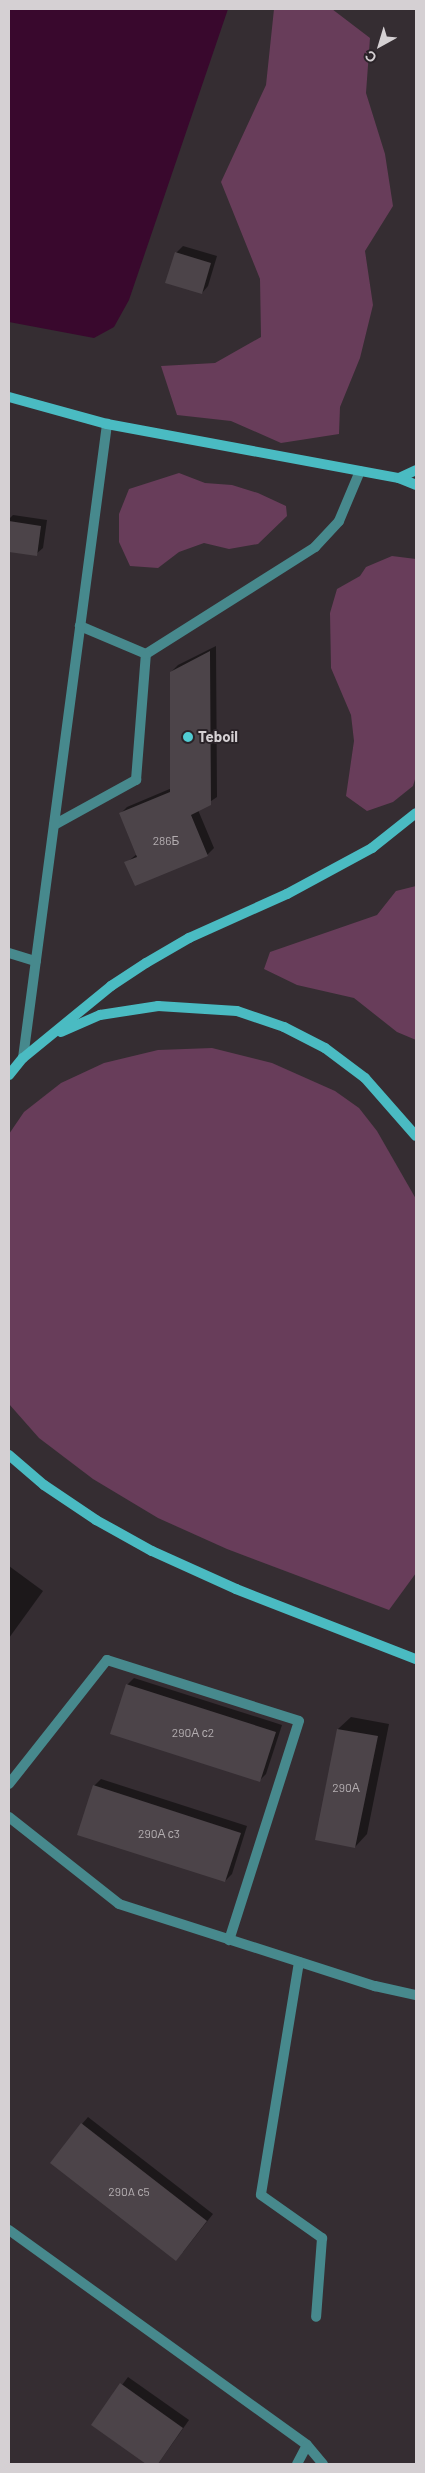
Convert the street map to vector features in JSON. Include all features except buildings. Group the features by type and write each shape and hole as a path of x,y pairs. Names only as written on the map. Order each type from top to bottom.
{"street":[{"path":"9,397 107,424 399,478 416,485"},
{"path":"24,1058 107,424"},
{"path":"399,478 416,470"},
{"path":"146,654 315,547 339,521 360,471"},
{"path":"80,626 146,654"},
{"path":"54,825 136,780 146,654"},
{"path":"9,1075 24,1058 111,986 146,963 189,938 287,894 364,852 416,813"},
{"path":"9,952 36,961"},
{"path":"51,1036 100,1015 158,1006 237,1011 284,1027 325,1048 365,1078 416,1136"},
{"path":"9,1455 44,1485 96,1520 152,1551 236,1589 416,1658"},
{"path":"9,1784 107,1660 299,1721 229,1940"},
{"path":"9,1817 119,1904 375,1986 416,1995"},
{"path":"299,1962 261,2195 322,2238 316,2317"},
{"path":"9,2230 307,2445 323,2464"},
{"path":"297,2464 307,2445"}],"shaded area":[{"path":"9,9 228,9 129,300 114,327 94,338 9,322"},
{"path":"274,9 332,9 370,38 366,93 385,154 393,206 365,251 373,305 360,358 340,407 339,434 281,443 231,421 177,415 161,366 215,363 261,337 260,279 221,182 266,85"},
{"path":"179,473 205,483 232,485 258,493 286,506 287,516 258,544 229,549 204,543 179,552 158,568 130,566 119,542 119,514 129,489"},
{"path":"392,556 416,559 416,776 413,786 393,802 367,811 346,796 354,741 351,715 331,668 330,613 337,589 360,576 366,567"},
{"path":"416,886 416,1040 397,1032 354,998 297,985 264,969 270,952 377,915 396,891"},
{"path":"212,1048 272,1063 335,1091 359,1108 377,1131 416,1199 416,1573 389,1610 227,1549 158,1518 93,1479 39,1438 9,1404 9,1134 24,1112 61,1083 104,1063 158,1050"}],"place":[{"name":"Teboil","path":"188,737"}]}
